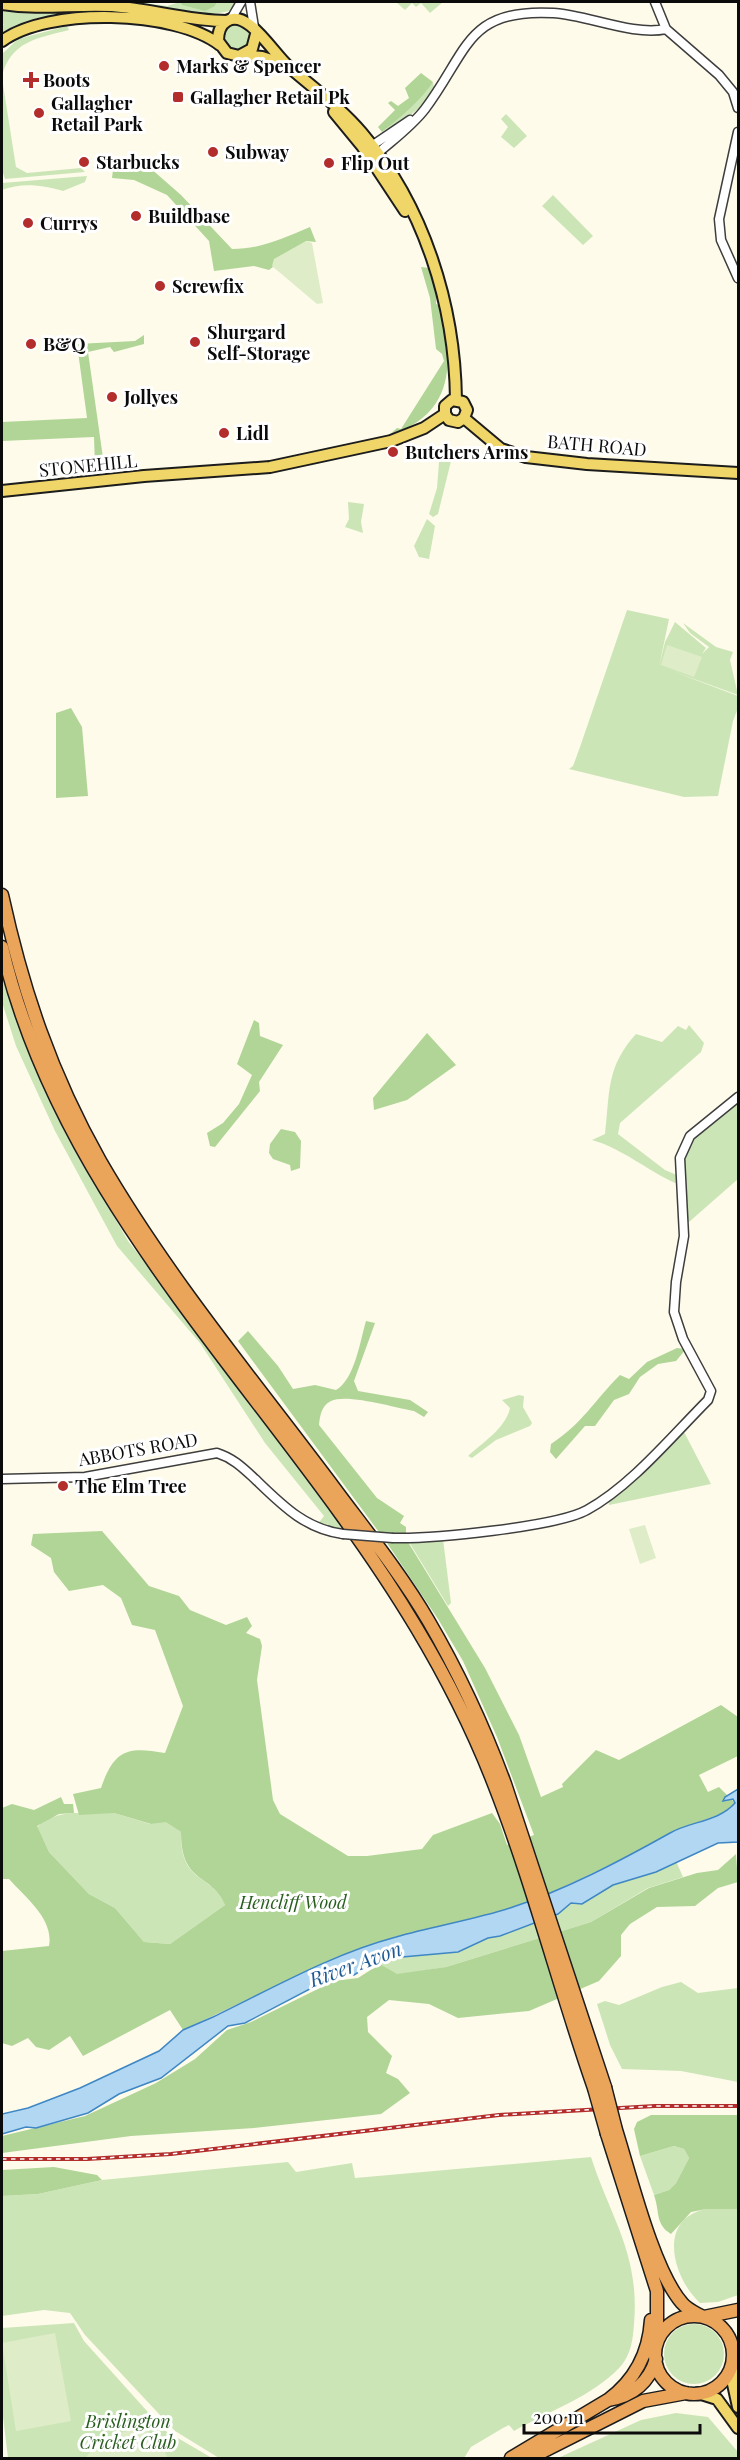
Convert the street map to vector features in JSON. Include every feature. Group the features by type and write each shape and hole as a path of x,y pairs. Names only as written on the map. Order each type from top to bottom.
{"highway":[{"path":"2,895 19,971 33,1014 56,1072 100,1161 184,1287 379,1547 427,1619 475,1709 517,1835 612,2132 650,2283 651,2328 640,2366 628,2383 608,2400 511,2458"},
{"path":"2,947 20,1013 39,1062 74,1138 97,1179 176,1293 363,1544 399,1600 465,1717 517,1835"},
{"path":"530,2458 643,2401 712,2389 723,2381 733,2359 732,2344 723,2328 682,2303 666,2276 612,2132"},
{"path":"608,2400 620,2398 643,2384 656,2359 657,2291 637,2226"},
{"path":"657,2344 672,2324 686,2318 738,2310"},
{"path":"732,2344 738,2331"},
{"path":"656,2359 666,2381 676,2389 694,2393"}],"main road":[{"path":"2,4 56,9 112,6 205,21 244,19 287,65 344,113 372,149 407,203 445,296 456,374 456,400"},
{"path":"2,41 36,24 110,17 195,30 220,45 227,53 262,57 287,65"},
{"path":"220,45 218,34 229,20"},
{"path":"243,56 254,46 255,30"},
{"path":"372,149 399,202 422,237"},
{"path":"456,400 466,406 464,418 454,422 445,414 448,403 456,400"},
{"name":"STONEHILL","path":"2,491 270,466 391,441 424,428 445,414"},
{"name":"BATH ROAD","path":"464,418 501,449 526,457 583,464 738,473"},
{"path":"733,2359 733,2385 738,2407"},
{"path":"694,2393 717,2399 738,2428"}],"street":[{"path":"229,20 241,2"},
{"path":"250,2 255,30"},
{"path":"655,2 666,29 719,75 733,92 738,108"},
{"path":"372,149 424,110 464,46 478,31 500,17 530,12 566,14 647,30 666,29"},
{"path":"738,132 719,219 721,240 738,278"},
{"name":"ABBOTS ROAD","path":"2,1479 85,1477 217,1453 237,1462 296,1516 319,1529 344,1534 393,1538 505,1528 575,1515 614,1491 711,1395 683,1339 674,1312 676,1282 684,1236 680,1158 690,1136 738,1097"}],"green space":[{"path":"79,2 136,2 167,6 180,2 182,5 215,6 217,2 236,2 229,11 205,16"},
{"path":"180,2 217,2 215,6 205,11 182,5"},
{"path":"396,2 443,2 430,13 421,3 416,7 412,3 405,10"},
{"path":"2,11 74,12 74,16 36,18 2,33 4,25 2,24"},
{"path":"237,23 247,27 251,37 247,47 237,51 227,47 223,37 227,27"},
{"path":"67,26 69,30 37,39 19,48 6,64 2,76 2,54 18,39"},
{"path":"421,73 433,82 410,108 382,132 378,127 395,110 388,103 391,101 398,106 409,98 405,88"},
{"path":"2,78 16,167 27,173 81,168 85,172 5,179 2,170"},
{"path":"433,82 434,87 424,104 383,133 422,95"},
{"path":"506,114 527,136 514,148 501,137 508,127 501,119"},
{"path":"133,153 181,195 232,249 263,245 310,227 316,242 306,241 269,270 254,266 214,271 209,241 167,195 134,180 112,178 113,170"},
{"path":"87,176 85,182 63,191 32,185 2,190 2,183"},
{"path":"553,195 593,236 583,245 542,206"},
{"path":"306,241 312,243 323,303 317,304 272,266 274,259"},
{"path":"421,267 429,268 437,289 436,304 441,306 447,347 444,384 438,400 427,414 410,426 388,436 397,428 401,429 444,361 442,354 436,349 430,298"},
{"path":"144,335 144,344 114,352 110,347 88,352 105,472 95,466 94,437 2,441 2,422 87,418 77,344 135,341"},
{"path":"452,457 438,514 433,517 429,514 437,488 439,462"},
{"path":"348,502 364,504 361,522 363,533 345,527 349,519"},
{"path":"427,519 435,526 429,559 419,557 414,546"},
{"path":"627,610 669,619 659,667 665,642 675,622 706,648 702,654 709,647 690,633 683,623 716,647 733,652 730,660 738,695 672,671 738,696 738,708 733,721 718,796 684,797 569,769 573,766 580,747"},
{"path":"667,645 702,657 694,677 661,665"},
{"path":"71,708 82,727 88,796 56,798 56,713"},
{"path":"2,970 30,1055 67,1134 128,1241 211,1346 280,1444 308,1475 348,1529 328,1528 327,1523 326,1527 317,1525 324,1516 265,1443 200,1343 117,1246 55,1131 16,1046 2,1002"},
{"path":"254,1020 259,1023 260,1036 283,1045 259,1082 260,1091 215,1147 210,1146 207,1133 223,1123 239,1104 252,1075 237,1064"},
{"path":"689,1025 704,1043 701,1052 620,1123 618,1134 665,1170 679,1176 685,1143 738,1097 738,1179 689,1222 684,1218 680,1180 675,1183 613,1148 592,1140 605,1134 614,1069 626,1046 636,1034 662,1042 678,1026 686,1030"},
{"path":"427,1033 456,1065 407,1100 374,1110 373,1098"},
{"path":"281,1129 295,1132 301,1141 300,1168 291,1171 290,1165 273,1159 269,1153 270,1144"},
{"name":"Hencliff Wood","path":"366,1321 375,1323 354,1381 358,1391 410,1400 428,1412 424,1417 414,1411 384,1404 338,1399 331,1401 323,1408 319,1425 377,1498 404,1516 400,1523 406,1527 406,1535 392,1536 396,1543 408,1542 485,1668 519,1735 541,1797 563,1787 562,1784 596,1750 619,1760 721,1705 738,1717 738,1756 699,1775 708,1792 719,1787 735,1803 723,1813 671,1832 653,1844 557,1890 511,1908 440,1928 396,1937 367,1947 318,1966 183,2030 170,2010 83,2056 70,2036 49,2050 36,2047 28,2038 12,2046 2,2043 2,1951 49,1946 49,1936 43,1918 37,1909 9,1879 2,1879 2,1808 12,1804 34,1810 61,1797 64,1804 73,1804 74,1813 59,1814 37,1826 49,1852 89,1894 115,1908 144,1942 170,1944 225,1905 212,1887 191,1870 182,1849 181,1832 166,1822 151,1824 114,1813 79,1815 73,1794 101,1788 117,1758 131,1751 165,1753 183,1706 155,1630 132,1625 121,1598 103,1585 69,1591 54,1572 51,1558 31,1545 33,1534 102,1531 149,1586 179,1596 190,1610 226,1625 247,1617 252,1626 246,1633 260,1639 262,1646 257,1680 273,1800 280,1814 348,1856 422,1849 433,1835 492,1813 500,1824 507,1845 534,1835 497,1737 463,1661 438,1619 387,1543 238,1341 248,1331 278,1366 293,1389 315,1385 336,1390 352,1369"},
{"path":"677,1348 686,1349 676,1361 658,1364 640,1377 629,1394 614,1400 595,1426 585,1426 556,1459 550,1452 551,1444 580,1420 620,1375 629,1379 647,1362"},
{"path":"519,1395 524,1396 523,1407 532,1423 530,1426 496,1440 472,1458 468,1456 493,1435 504,1422 510,1408 502,1400"},
{"path":"683,1430 711,1484 609,1505 608,1500"},
{"path":"645,1525 656,1558 640,1564 629,1529"},
{"path":"443,1539 451,1603 448,1606 409,1542"},
{"path":"74,1813 114,1813 150,1824 166,1821 181,1832 185,1861 191,1870 212,1887 225,1905 170,1944 144,1942 115,1908 89,1894 49,1852 37,1827 54,1817"},
{"path":"736,1854 738,1882 718,1888 695,1906 657,1907 630,1924 621,1935 621,1956 599,1981 529,2011 458,2018 429,2004 389,2000 367,2017 368,2032 392,2056 386,2073 398,2079 410,2093 381,2114 254,2128 131,2136 2,2153 2,2136 85,2116 156,2083 195,2059 227,2030 251,2022 334,1981 358,1978 380,1964 397,1974 446,1967 591,1922 649,1888 697,1873 718,1870"},
{"path":"676,1861 683,1877 648,1888 591,1922 446,1967 397,1975 380,1964 379,1959 388,1957 458,1952 488,1938 500,1936 558,1914 571,1903 587,1900 620,1881"},
{"path":"681,1982 698,1993 738,1988 738,2082 681,2071 622,2069 610,2045 597,2004 605,2001 619,2005 662,1987"},
{"path":"651,2115 738,2115 738,2209 706,2209 691,2212 671,2234 662,2226 654,2195 669,2190 676,2183 689,2158 684,2149 674,2146 640,2156 634,2129 637,2122"},
{"path":"674,2146 684,2149 689,2158 676,2183 669,2190 654,2195 640,2156"},
{"path":"591,2157 622,2238 633,2277 634,2324 629,2352 620,2367 597,2387 514,2431 509,2425 503,2428 471,2447 464,2458 219,2458 175,2431 85,2335 70,2313 44,2310 2,2316 2,2196 38,2194 102,2180 288,2162 296,2172 352,2163 355,2178"},
{"path":"54,2167 97,2175 102,2180 38,2194 2,2196 2,2170"},
{"path":"706,2209 738,2209 738,2295 718,2302 700,2303 682,2279 674,2250 675,2236 680,2224 691,2215"},
{"name":"Brislington Cricket Club","path":"74,2323 84,2341 164,2430 212,2458 8,2458 2,2408 2,2328"},
{"path":"688,2324 700,2324 711,2329 719,2337 724,2354 722,2366 711,2379 700,2384 688,2384 677,2379 669,2371 664,2360 664,2348 669,2337 677,2329"},
{"path":"55,2333 71,2421 16,2431 2,2343"},
{"path":"676,2413 708,2417 738,2452 738,2458 558,2458 641,2420"},
{"name":"Brislington Cricket Club","path":"143,2429 156,2436 168,2458 86,2458 91,2451 110,2437 126,2431"}],"water":[{"name":"River Avon","path":"738,1789 738,1842 718,1843 656,1872 613,1885 582,1904 571,1903 558,1914 500,1936 488,1938 458,1952 380,1959 354,1975 342,1975 325,1981 245,2023 228,2026 161,2078 119,2094 88,2113 36,2128 26,2127 2,2134 2,2114 28,2108 80,2088 159,2051 183,2030 349,1953 410,1933 496,1912 572,1884 678,1829 721,1814 735,1803 733,1799 723,1801 725,1797"}],"railway":[{"path":"2,2159 87,2159 171,2154 499,2115 655,2106 738,2106"}],"place":[{"name":"Marks & Spencer","path":"164,66"},
{"name":"Boots","path":"31,80"},
{"name":"Gallagher Retail Pk","path":"178,97"},
{"name":"Gallagher Retail Park","path":"39,113"},
{"name":"Subway","path":"213,152"},
{"name":"Starbucks","path":"84,162"},
{"name":"Flip Out","path":"329,163"},
{"name":"Buildbase","path":"136,216"},
{"name":"Currys","path":"28,223"},
{"name":"Screwfix","path":"160,286"},
{"name":"Shurgard Self-Storage","path":"195,342"},
{"name":"B&Q","path":"31,344"},
{"name":"Jollyes","path":"112,397"},
{"name":"Lidl","path":"224,433"},
{"name":"Butchers Arms","path":"393,452"},
{"name":"The Elm Tree","path":"63,1486"}]}
